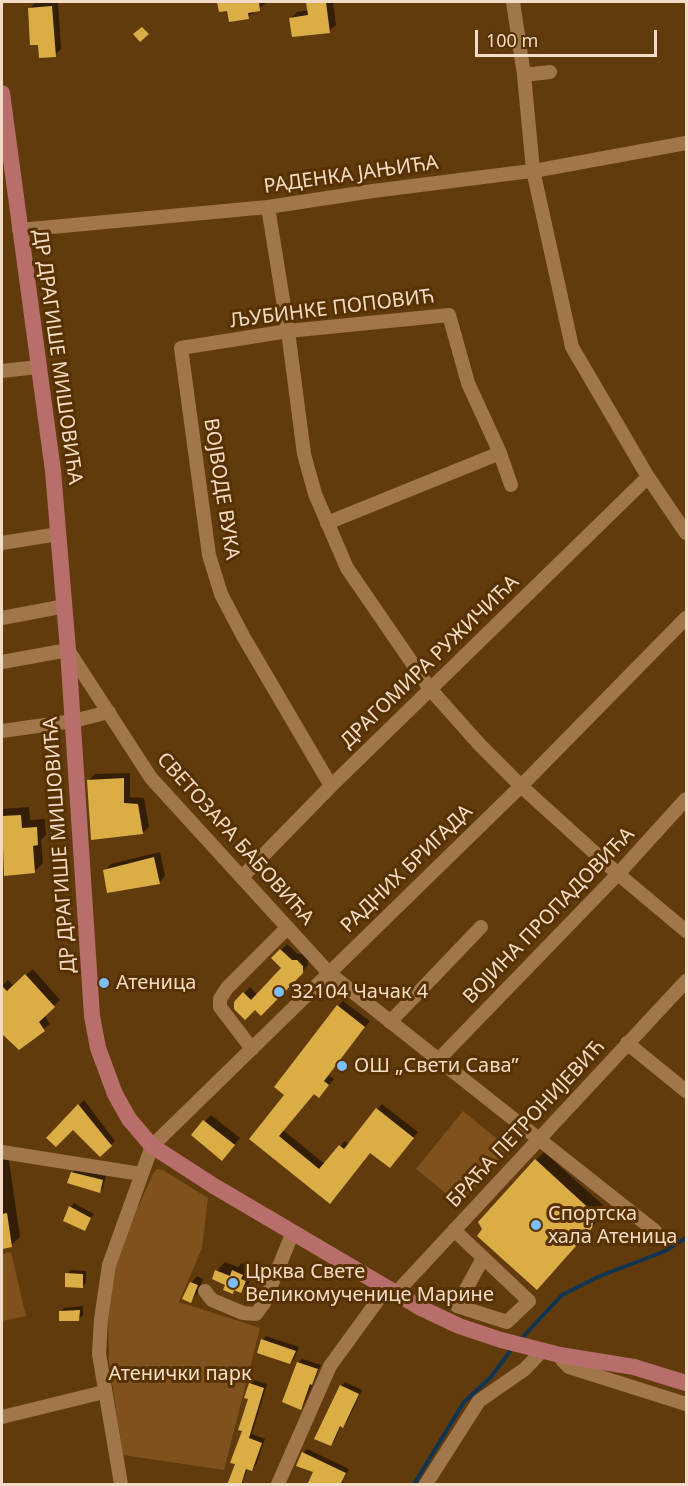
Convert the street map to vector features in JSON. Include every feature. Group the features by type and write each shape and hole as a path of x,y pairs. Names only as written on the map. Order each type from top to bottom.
{"main road":[{"name":"ДР ДРАГИШЕ МИШОВИЋА","path":"2,93 53,471 74,721 95,1035 102,1062 115,1094 129,1119 152,1146 390,1292 459,1326 501,1340 560,1355 634,1367 687,1383"}],"street":[{"path":"513,2 524,75 533,170 572,347 648,477 687,533"},
{"path":"524,75 550,72"},
{"name":"РАДЕНКА ЈАЊИЋА","path":"19,231 268,207 533,170 687,143"},
{"path":"268,207 288,331 304,454 315,494 347,568 430,689 480,745 521,786 618,874 687,932"},
{"name":"ЉУБИНКЕ ПОПОВИЋ","path":"182,348 288,331 449,315 468,383 500,453 511,485"},
{"name":"ВОЈВОДЕ ВУКА","path":"182,348 209,555 221,594 331,786"},
{"path":"2,372 38,367"},
{"path":"327,523 500,453"},
{"name":"ДРАГОМИРА РУЖИЧИЋА","path":"242,877 331,786 648,477"},
{"path":"2,543 58,534"},
{"path":"2,618 64,606"},
{"name":"РАДНИХ БРИГАДА","path":"152,1146 521,786 687,618"},
{"path":"2,662 68,650"},
{"name":"СВЕТОЗАРА БАБОВИЋА","path":"68,650 151,778 329,973 655,1231"},
{"path":"2,731 74,721 109,712"},
{"name":"ВОЈИНА ПРОПАДОВИЋА","path":"439,1059 618,874 687,799"},
{"path":"390,1022 480,927"},
{"path":"252,1049 220,1007 220,999 227,988 287,928"},
{"name":"БРАЋА ПЕТРОНИЈЕВИЋ","path":"278,1485 330,1366 390,1292 454,1230 687,981"},
{"path":"627,1043 687,1091"},
{"path":"121,1485 99,1354 104,1291 112,1255 152,1146"},
{"path":"2,1152 141,1174"},
{"path":"454,1230 529,1301 507,1322 457,1306 483,1258"},
{"path":"205,1291 212,1300 243,1313 256,1314 264,1303 293,1232"},
{"path":"426,1485 479,1401 525,1369 538,1350"},
{"path":"560,1355 569,1367 687,1404"},
{"path":"2,1416 104,1392"}],"green space":[{"path":"463,1111 508,1148 460,1205 416,1169"},
{"name":"Атенички парк","path":"157,1169 163,1170 208,1198 202,1248 179,1302 260,1328 224,1470 123,1455 109,1362 108,1313 117,1253"},
{"path":"11,1252 26,1316 2,1321 2,1254"}],"building":[{"path":"217,2 259,2 260,11 248,13 249,19 229,22 227,11 219,12"},
{"path":"306,2 326,2 330,33 292,37 289,18 308,15"},
{"path":"52,6 56,57 39,58 38,45 30,45 28,8"},
{"path":"142,27 149,34 140,42 133,34"},
{"path":"124,778 124,803 138,804 143,834 91,840 87,780"},
{"path":"21,815 22,828 37,827 38,845 33,846 35,873 4,876 2,816"},
{"path":"154,857 160,884 107,893 103,870"},
{"path":"280,949 303,966 303,973 261,1016 255,1010 245,1020 234,1009 234,1002 243,992 251,1000 281,968 271,958"},
{"path":"25,974 55,1007 39,1022 45,1031 19,1050 2,1034 2,986 7,991"},
{"path":"337,1005 365,1027 324,1081 329,1085 319,1098 314,1094 279,1136 319,1169 339,1145 344,1149 376,1108 414,1138 390,1168 370,1153 330,1204 249,1139 284,1095 274,1087"},
{"path":"78,1104 112,1146 100,1157 73,1130 56,1147 46,1138"},
{"path":"203,1120 235,1145 222,1161 191,1135"},
{"name":"Спортска хала Атеница","path":"535,1159 595,1214 592,1228 537,1290 477,1236 482,1229 478,1222"},
{"path":"71,1172 103,1180 100,1193 67,1183"},
{"path":"69,1206 91,1218 85,1231 63,1221"},
{"path":"7,1213 12,1247 2,1249 2,1214"},
{"name":"Црква Свете Великомученице Марине","path":"215,1270 230,1276 232,1270 243,1275 241,1279 246,1281 241,1293 234,1290 233,1294 223,1290 225,1285 212,1279"},
{"path":"65,1273 83,1274 83,1288 65,1287"},
{"path":"190,1282 198,1285 191,1303 182,1299"},
{"path":"80,1310 79,1321 59,1321 59,1311"},
{"path":"261,1339 296,1351 290,1364 257,1353"},
{"path":"297,1362 318,1369 301,1410 282,1402"},
{"path":"249,1383 264,1388 249,1438 262,1443 252,1471 246,1469 241,1485 227,1485 235,1464 230,1463 242,1431 238,1430 248,1399 244,1398"},
{"path":"340,1385 359,1394 343,1428 340,1426 331,1446 314,1439"},
{"path":"302,1452 346,1473 340,1485 307,1485 313,1472 296,1466"}],"waterway":[{"path":"519,1341 562,1295 600,1276 663,1252 686,1238"},
{"path":"414,1484 464,1402 490,1378 512,1349"}],"place":[{"name":"Атеница","path":"104,983"},
{"name":"32104 Чачак 4","path":"279,992"},
{"name":"ОШ „Свети Сава”","path":"342,1066"},
{"name":"Спортска хала Атеница","path":"536,1225"},
{"name":"Црква Свете Великомученице Марине","path":"233,1283"}]}
